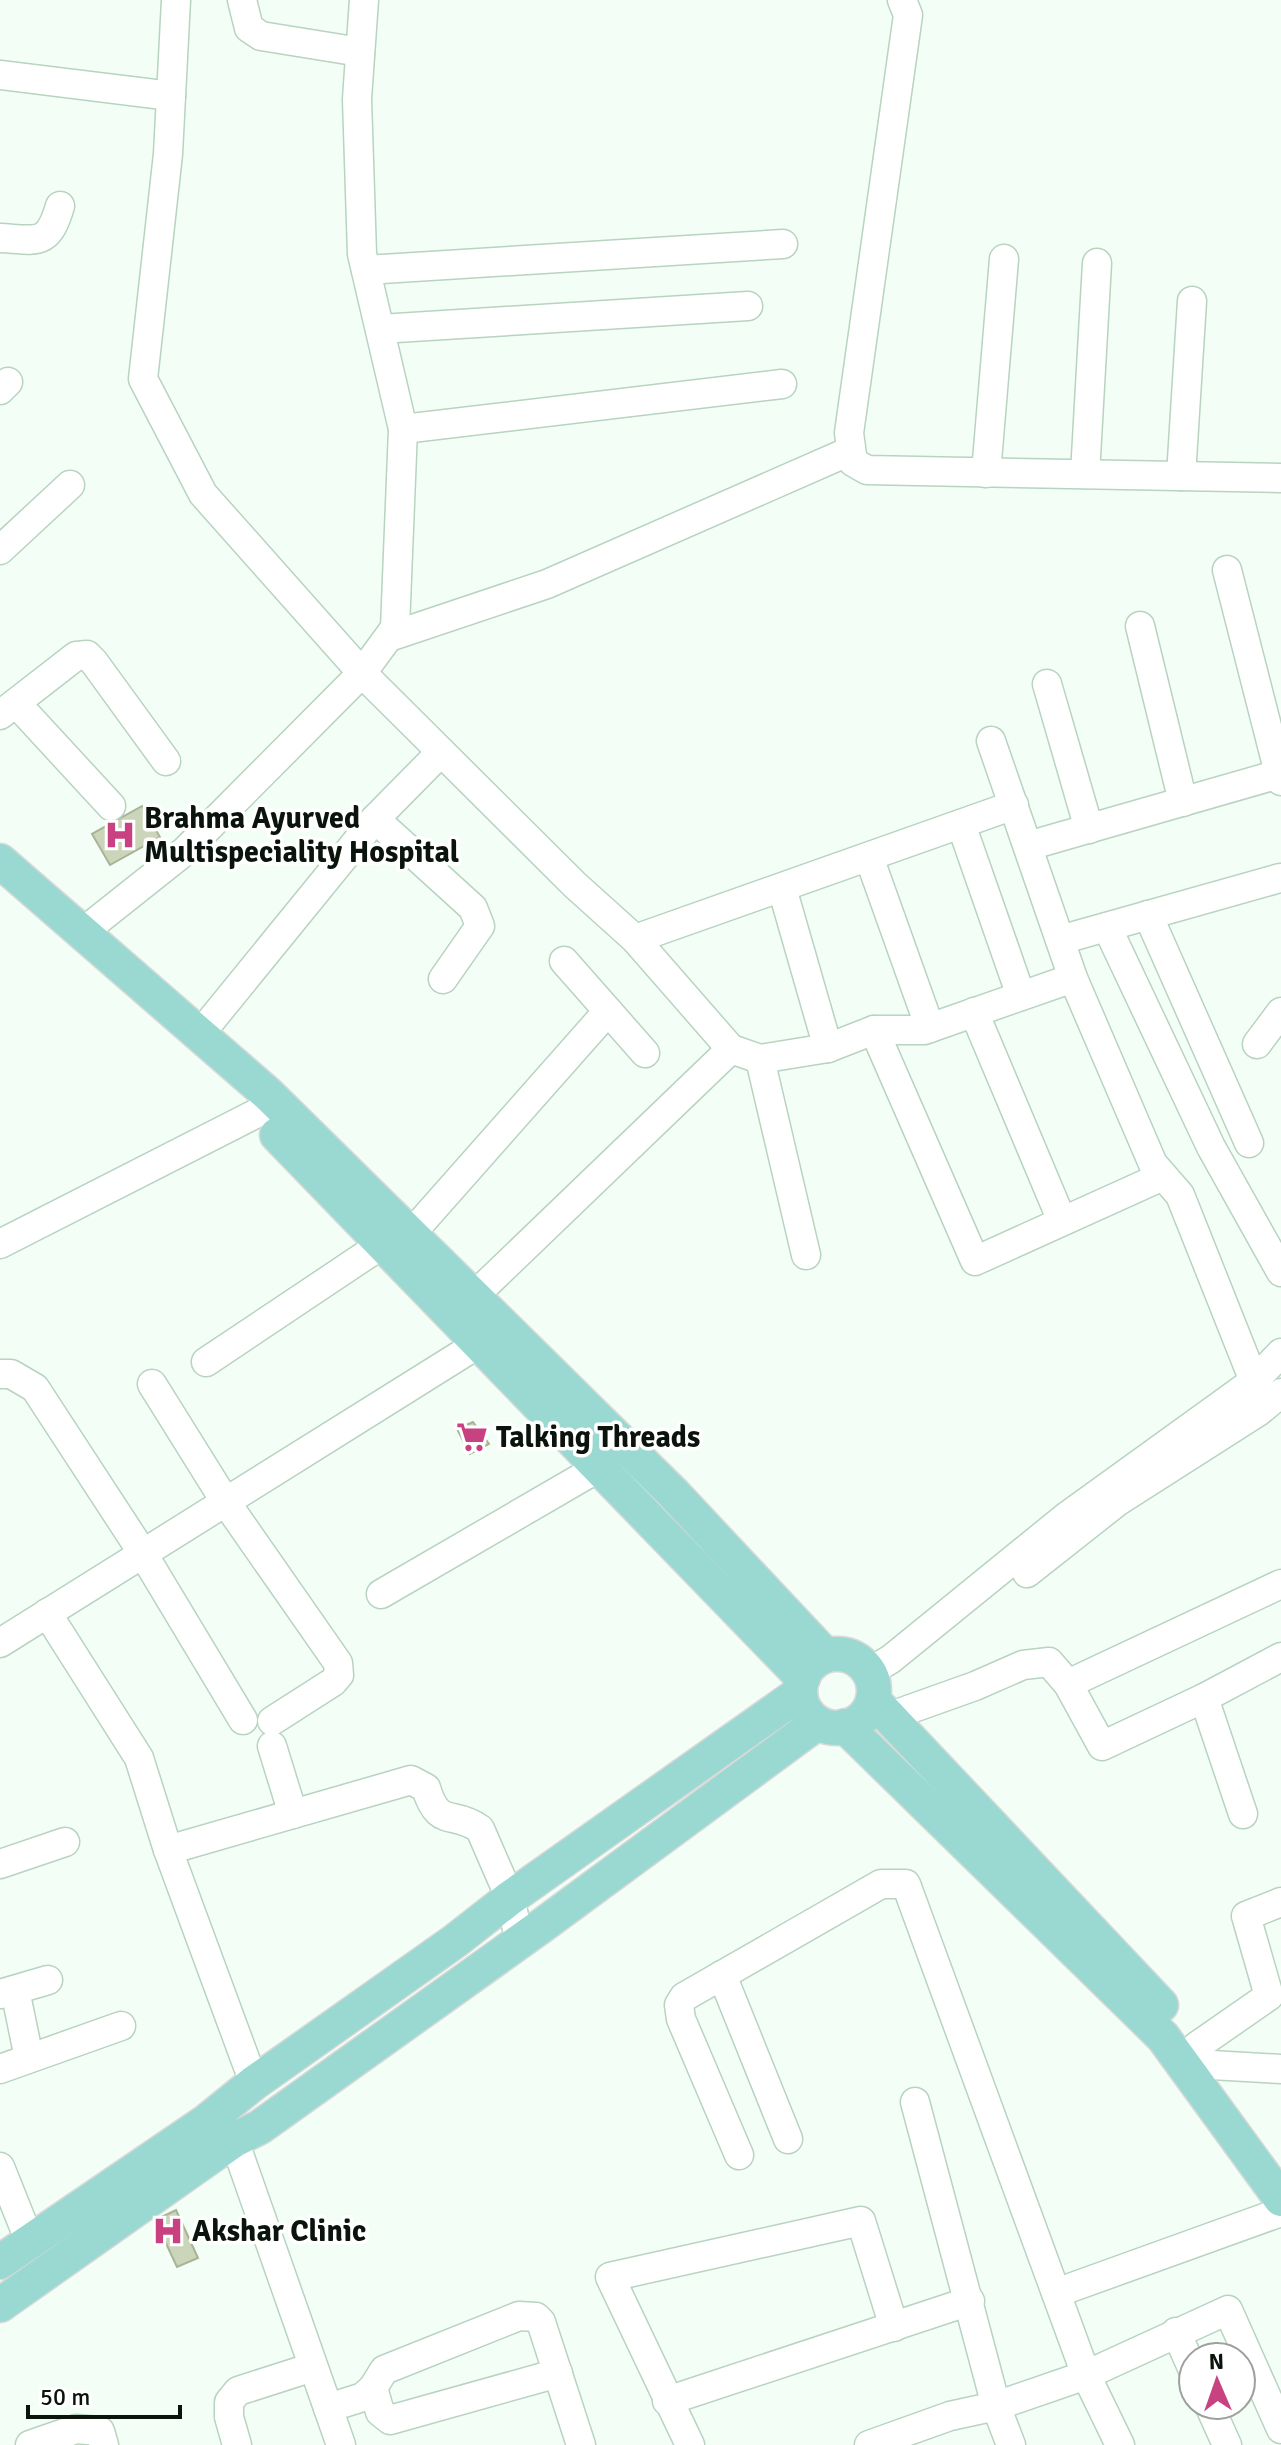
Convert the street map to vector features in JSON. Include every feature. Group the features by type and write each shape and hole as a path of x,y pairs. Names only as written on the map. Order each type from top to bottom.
{"main road":[{"path":"0,861 268,1094 396,1240 478,1344 598,1468 809,1675"},
{"path":"0,890 153,1018 396,1240 473,1297 673,1493 809,1675 802,1708 831,1724 1163,2037 1281,2199"},
{"path":"0,2262 207,2121 254,2083 455,1941 809,1675 846,1655 864,1665 876,1696 1179,2023 1281,2162"},
{"path":"0,2305 234,2140 260,2127 831,1724 858,1722 876,1696"}],"street":[{"path":"176,0 168,154 143,379 203,494 362,673 575,885 635,939 731,1049 760,1059 828,1048 874,1030 930,1028 1073,978"},
{"path":"242,0 249,28 261,36 360,52"},
{"path":"83,932 185,851 362,673 395,628 403,429 362,254 357,115 364,0"},
{"path":"902,0 908,15 849,433 853,462 867,470 1281,478"},
{"path":"0,75 171,96"},
{"path":"0,238 30,240 43,237 53,230 60,206"},
{"path":"366,270 783,244"},
{"path":"986,473 1004,259"},
{"path":"1085,474 1097,263"},
{"path":"1181,476 1192,301"},
{"path":"380,329 748,306"},
{"path":"403,429 782,384"},
{"path":"389,637 547,584 850,451"},
{"path":"0,550 70,485"},
{"path":"1028,846 1280,777 1273,717 1227,570"},
{"path":"1140,626 1183,802"},
{"path":"111,806 8,709 76,656 87,655 166,761"},
{"path":"1047,684 1089,829"},
{"path":"991,741 1073,978 1153,1164 1180,1195 1254,1381"},
{"path":"200,1034 375,819 441,752"},
{"path":"635,939 1014,805"},
{"path":"375,819 478,916 480,926 443,979"},
{"path":"961,824 1021,996"},
{"path":"869,857 930,1028"},
{"path":"1060,940 1281,880"},
{"path":"782,888 828,1048"},
{"path":"1148,915 1249,1143"},
{"path":"1107,927 1211,1147 1281,1272"},
{"path":"564,961 645,1053"},
{"path":"206,1362 396,1240 608,1011"},
{"path":"974,1012 1062,1221"},
{"path":"1257,1044 1281,1012"},
{"path":"874,1030 975,1261 1163,1176"},
{"path":"473,1297 731,1049"},
{"path":"760,1059 806,1255"},
{"path":"0,1244 257,1113"},
{"path":"0,1643 478,1344"},
{"path":"876,1696 891,1659 1067,1516 1254,1381 1281,1353"},
{"path":"0,1374 11,1374 35,1388 142,1552 243,1720"},
{"path":"152,1384 225,1501 338,1663 339,1675 333,1682 272,1733 293,1814"},
{"path":"876,1696 1117,1502 1258,1412 1281,1393"},
{"path":"381,1594 598,1468"},
{"path":"1068,1684 1281,1584"},
{"path":"47,1613 139,1758 168,1850 254,2083"},
{"path":"876,1696 975,1686 1023,1665 1049,1662 1068,1684 1102,1746 1280,1660"},
{"path":"1204,1698 1243,1814"},
{"path":"168,1850 411,1780 426,1788 435,1811 443,1817 470,1822 480,1829 510,1898 520,1942"},
{"path":"0,1864 65,1842"},
{"path":"739,2155 681,2019 679,2005 684,1997 881,1884 906,1884 1086,2375 1120,2445"},
{"path":"1204,2056 1275,1996 1246,1916 1281,1902"},
{"path":"722,1975 788,2139"},
{"path":"29,2058 7,1992 48,1980"},
{"path":"0,2069 121,2026"},
{"path":"1204,2056 1281,2069"},
{"path":"915,2102 996,2406 1011,2445"},
{"path":"234,2140 341,2445"},
{"path":"0,2167 30,2242"},
{"path":"1056,2293 1281,2212"},
{"path":"690,2445 610,2277 861,2221 894,2327"},
{"path":"667,2401 970,2301"},
{"path":"869,2445 950,2416 996,2406 1086,2375 1228,2310 1281,2429"},
{"path":"328,2408 363,2397 384,2370 519,2316 536,2317 541,2322 581,2445"},
{"path":"1176,2332 1180,2341"},
{"path":"237,2445 229,2417 229,2402 238,2391 313,2367"},
{"path":"373,2388 380,2412 390,2420 558,2373"},
{"path":"1216,2421 1227,2445"},
{"path":"30,2445 85,2428 100,2431 104,2445"}],"building":[{"path":"142,806 160,837 110,865 92,834"},
{"name":"Talking Threads","path":"473,1422 489,1444 470,1454 457,1429"},
{"path":"176,2210 198,2258 177,2267 155,2220"}],"place":[{"name":"Brahma Ayurved Multispeciality Hospital","path":"120,835"},
{"name":"Talking Threads","path":"472,1437"},
{"name":"Akshar Clinic","path":"168,2231"}]}
